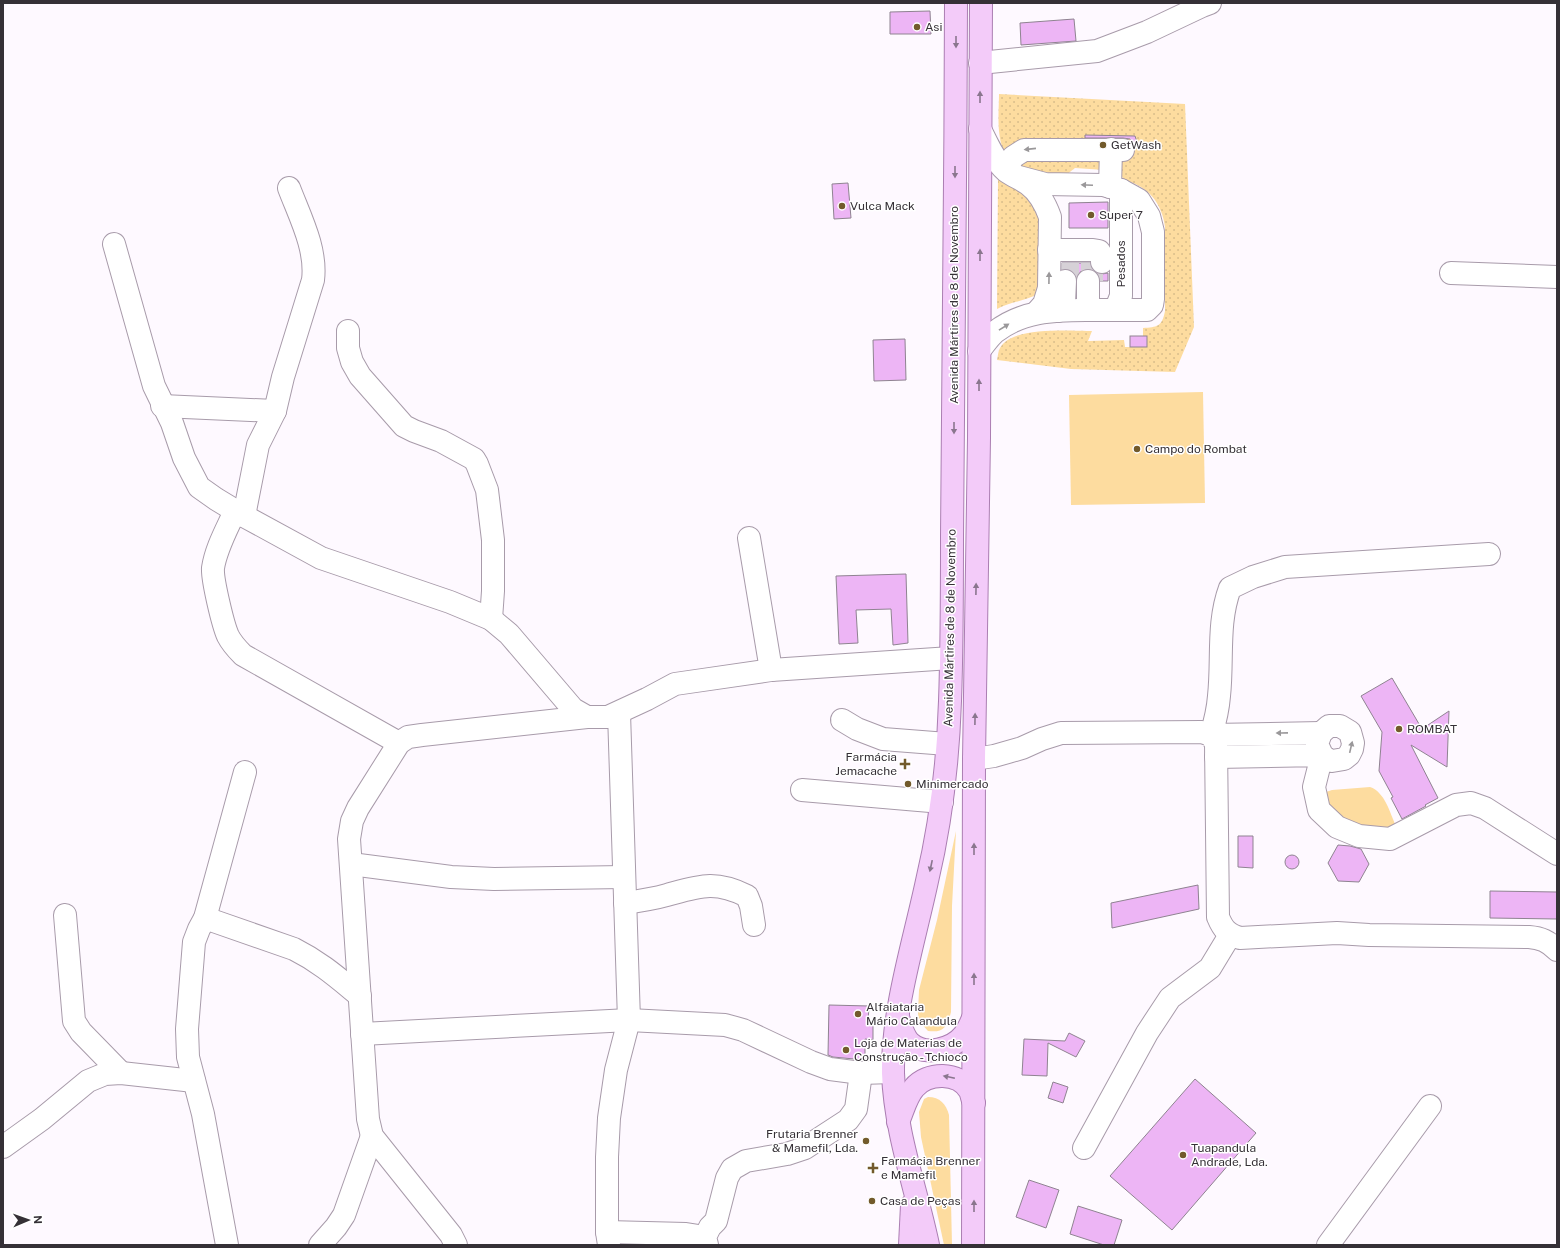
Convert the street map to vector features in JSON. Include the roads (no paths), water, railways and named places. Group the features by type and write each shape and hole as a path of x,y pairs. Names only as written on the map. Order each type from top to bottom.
{"main road":[{"name":"Avenida Mártires de 8 de Novembro","path":"928,1245 912,1186 898,1122 893,1072 902,990 933,856 942,802 950,701 954,452 956,3"},
{"name":"Avenida Mártires de 8 de Novembro","path":"974,1245 974,759 979,351 980,63 982,3"},
{"path":"898,1017 902,1031 910,1043 922,1049 932,1051 945,1048 957,1042 964,1035 974,1018"},
{"path":"898,1122 914,1088 922,1080 932,1077 943,1076 953,1078 961,1082 970,1091 974,1103"},
{"path":"910,1245 912,1186"}],"street":[{"path":"980,63 1097,51 1147,32 1210,3"},
{"path":"979,351 994,333 1022,317 1036,313 1090,310 1098,304 1081,265 1050,217 1039,195 1027,183 1010,173 990,150 980,129"},
{"path":"1010,173 1013,156 1024,150 1062,149 1071,142 1084,140"},
{"name":"Pesados","path":"1062,149 1117,149 1126,194 1143,296 1139,306 1090,310"},
{"path":"1010,173 1045,184 1103,185 1126,194"},
{"path":"289,188 307,233 314,267 313,280 285,370 275,411 258,445 239,514 216,554 213,568 214,581 228,635 234,646 243,655 399,743"},
{"path":"114,244 154,386 162,406 172,423 184,458 199,487 239,514 321,558 450,602 491,619 509,634 573,709 587,717"},
{"path":"1081,265 1064,303 1090,310"},
{"path":"1036,313 1044,304 1049,288 1081,265"},
{"path":"1451,273 1557,277"},
{"path":"348,331 348,348 352,362 360,376 404,426 441,440 474,459 477,464 487,490 493,540 493,591 491,619"},
{"path":"162,406 275,411"},
{"path":"749,538 771,670"},
{"path":"1489,554 1285,567 1253,577 1230,588 1225,602 1221,637 1220,694 1217,714 1211,735 1216,744 1218,917 1222,926 1230,935 1240,938 1337,932 1369,935 1529,937 1540,938 1551,944 1557,950"},
{"path":"456,1245 451,1235 372,1136 368,1119 349,839 352,821 358,808 399,743 408,737 422,735 587,717 608,717 619,713 675,684 771,670 950,658"},
{"path":"619,713 628,1020 616,1070 609,1118 608,1239 686,1234 706,1241 710,1227 716,1221 727,1178 732,1169 746,1161 787,1154 805,1148 848,1120 856,1109 860,1073"},
{"path":"842,720 857,729 883,739 947,744"},
{"path":"1216,757 1322,755 1332,761 1344,759 1349,755 1353,743 1350,732 1340,726 1329,726 1321,733 1317,744 1322,755 1314,787 1319,810 1337,827 1359,836 1390,839 1456,805 1470,803 1485,808 1557,854"},
{"path":"974,759 994,756 1022,748 1042,738 1062,733 1202,732 1211,735 1321,733"},
{"path":"227,1245 203,1114 188,1057 187,1029 194,942 205,918 245,772"},
{"path":"802,790 942,802"},
{"path":"351,864 451,877 624,877"},
{"path":"625,903 701,886 712,886 739,892 747,896 751,906 754,925"},
{"path":"65,915 71,1005 74,1021 81,1032 121,1073"},
{"path":"205,918 300,952 317,961 360,996"},
{"path":"1084,1148 1147,1033 1170,998 1210,968 1230,935"},
{"path":"362,1034 628,1020 725,1025 743,1030 811,1062 830,1069 860,1073 893,1072"},
{"path":"3,1147 42,1119 88,1080 105,1074 121,1073 194,1081"},
{"path":"1328,1245 1430,1106"},
{"path":"320,1245 336,1227 344,1215 350,1193 372,1136"}],"tunnel":[{"path":"1068,263 1068,281"},
{"path":"1092,263 1092,281"}],"place":[{"name":"Asi","path":"917,27"},
{"name":"GetWash","path":"1103,145"},
{"name":"Vulca Mack","path":"842,206"},
{"name":"Super 7","path":"1091,215"},
{"name":"Campo do Rombat","path":"1137,449"},
{"name":"ROMBAT","path":"1399,729"},
{"name":"Farmácia Jemacache","path":"905,764"},
{"name":"Minimercado","path":"908,784"},
{"name":"Alfaiataria Mário Calandula","path":"858,1014"},
{"name":"Loja de Materias de Construção - Tchioco","path":"846,1050"},
{"name":"Frutaria Brenner & Mamefil, Lda.","path":"866,1141"},
{"name":"Tuapandula Andrade, Lda.","path":"1183,1155"},
{"name":"Farmácia Brenner e Mamefil","path":"873,1168"},
{"name":"Casa de Peças","path":"872,1201"}]}
